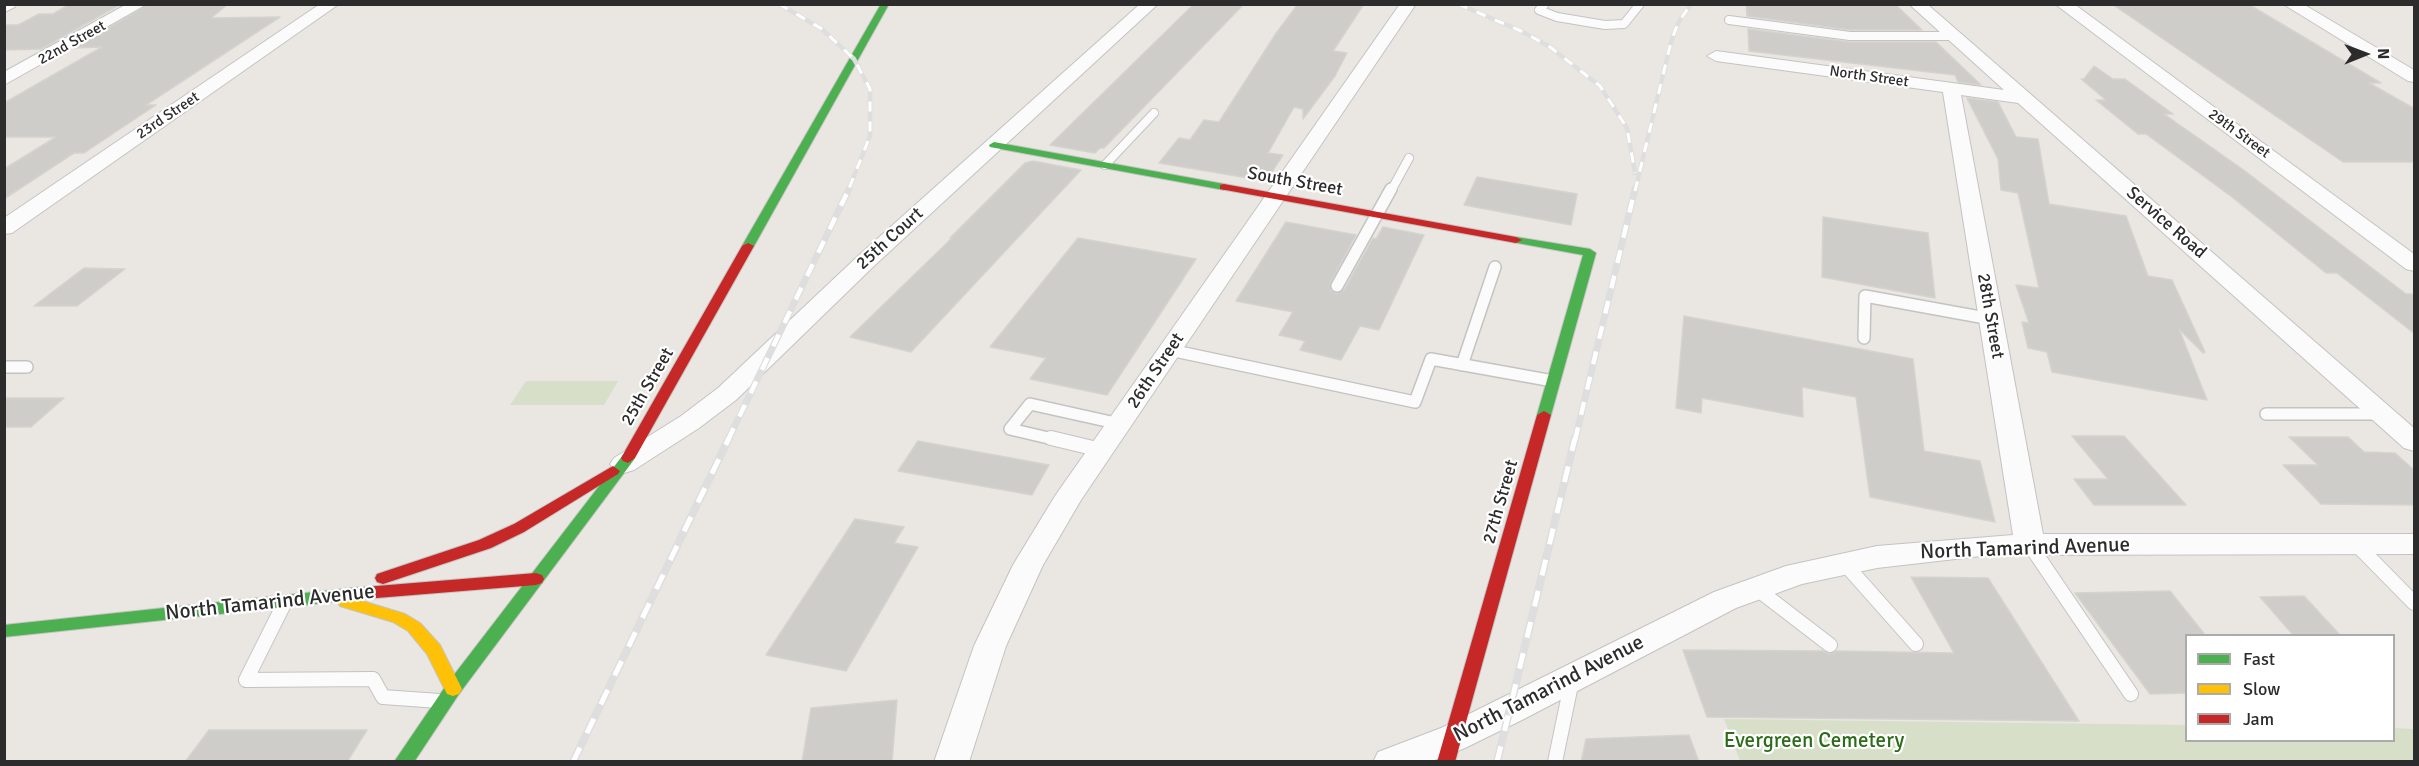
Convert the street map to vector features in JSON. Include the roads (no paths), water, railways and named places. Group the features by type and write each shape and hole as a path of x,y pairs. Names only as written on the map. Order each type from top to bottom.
{"street":[{"name":"22nd Street","path":"4,80 139,4"},
{"name":"23rd Street","path":"4,228 331,4"},
{"name":"25th Street","path":"403,762 449,695 536,579 603,496 624,464 885,4"},
{"name":"25th Court","path":"624,464 690,422 727,394 866,261 1150,4"},
{"name":"26th Street","path":"951,762 990,646 1028,566 1101,450 1408,4"},
{"name":"Service Road","path":"1917,4 2415,442"},
{"name":"29th Street","path":"2063,4 2415,264"},
{"path":"2291,4 2415,77"},
{"name":"North Street","path":"1716,56 2023,98"},
{"name":"28th Street","path":"1951,88 2030,545"},
{"name":"South Street","path":"994,145 1590,253"},
{"name":"27th Street","path":"1449,750 1590,253"},
{"path":"327,596 485,544 519,528 624,464"},
{"name":"North Tamarind Avenue","path":"1390,762 1449,750 1572,678 1725,600 1797,574 1932,549 2030,545 2358,546 2415,544"},
{"name":"North Tamarind Avenue","path":"4,631 327,596 536,579"},
{"path":"327,596 399,618 414,627 434,650 449,695"}],"lane":[{"path":"4,8 12,4"},
{"path":"1545,4 1539,10 1557,16 1605,25 1624,24 1640,4"},
{"path":"1729,20 1850,36 1952,36"},
{"path":"1106,165 1154,113"},
{"path":"1337,286 1409,158"},
{"path":"1462,364 1495,267"},
{"path":"1864,338 1865,296 1991,319"},
{"path":"1170,350 1415,402 1431,359 1554,381"},
{"path":"4,367 27,367"},
{"path":"1101,450 1010,429 1030,404 1120,424"},
{"path":"2266,414 2383,414"},
{"path":"2030,545 2131,694"},
{"path":"2358,546 2415,603"},
{"path":"1845,564 1916,644"},
{"path":"1757,589 1830,645"},
{"path":"285,601 246,680 373,679 383,697 449,695"},
{"path":"1555,762 1572,678"}],"railway":[{"path":"779,4 822,29 854,59 870,89 870,136 848,191"},
{"path":"1458,4 1521,31 1550,47 1600,86 1627,128 1635,173"},
{"path":"1635,191 1671,42 1678,23 1691,4"},
{"path":"728,440 849,189"},
{"path":"1575,440 1635,189"},
{"path":"573,762 729,438"},
{"path":"1497,762 1575,438"}],"park label":[{"name":"Evergreen Cemetery","path":"1814,741"}]}
